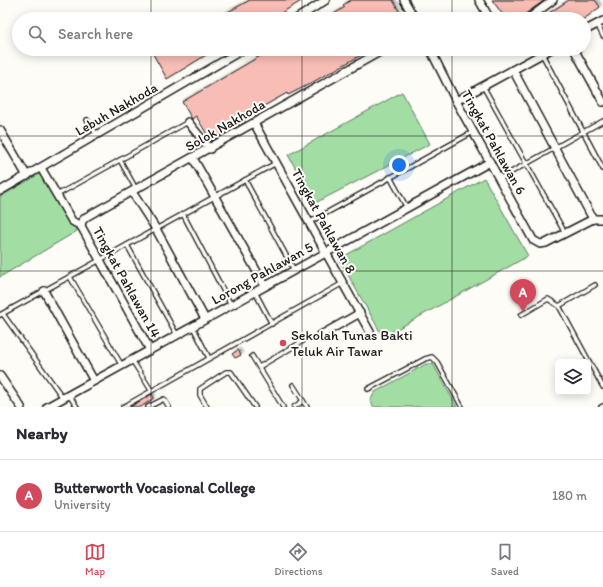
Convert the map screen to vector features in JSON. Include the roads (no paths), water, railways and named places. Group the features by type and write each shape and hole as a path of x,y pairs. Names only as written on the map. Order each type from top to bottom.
{"street":[{"path":"307,12 326,0"},
{"path":"404,0 411,12"},
{"path":"479,0 486,12"},
{"path":"537,12 553,0"},
{"path":"591,28 600,23"},
{"name":"Lebuh Nakhoda","path":"0,191 232,56"},
{"name":"Solok Nakhoda","path":"81,226 82,221 86,217 210,149 373,56"},
{"name":"Tingkat Pahlawan 6","path":"434,56 456,101 533,240 540,244 546,243 566,234"},
{"path":"456,101 538,56"},
{"path":"578,56 603,102"},
{"path":"513,70 593,219"},
{"path":"188,122 210,149"},
{"name":"Tingkat Pahlawan 8","path":"254,123 370,332"},
{"path":"0,130 27,176"},
{"path":"193,158 265,286"},
{"name":"Lorong Pahlawan 5","path":"47,407 490,162"},
{"name":"Tingkat Pahlawan 14","path":"41,168 72,221 81,226 99,261 150,350"},
{"path":"134,191 205,319"},
{"path":"566,234 593,219 603,219"},
{"path":"44,291 94,381"},
{"path":"319,336 360,313"},
{"path":"0,376 21,407"}],"lane":[{"path":"600,23 603,36"},
{"path":"543,56 603,169"},
{"path":"483,86 566,234"},
{"path":"86,120 97,135"},
{"path":"499,178 603,121"},
{"path":"57,195 188,122"},
{"path":"309,222 473,132"},
{"path":"120,160 134,191"},
{"path":"77,407 66,397 1,314 276,163"},
{"path":"390,178 407,208"},
{"path":"245,180 294,270"},
{"path":"183,214 231,305"},
{"path":"127,245 176,335"},
{"path":"70,276 122,366"},
{"path":"123,407 343,283"},
{"path":"560,306 595,285"},
{"path":"255,292 272,324"},
{"path":"521,315 548,300 554,301 560,306 603,386"},
{"path":"193,326 209,358"},
{"path":"259,367 303,341"},
{"path":"252,356 283,407"},
{"path":"368,389 425,359 432,357 437,362 462,407"},
{"path":"132,360 151,390"},
{"path":"207,407 200,395 200,389 226,372 231,372 255,407"},
{"path":"293,386 307,407"},
{"path":"148,407 164,400 169,407"},
{"path":"294,407 303,401"}],"place":[{"name":"Butterworth Vocasional College","path":"523,312"},
{"name":"Sekolah Tunas Bakti Teluk Air Tawar","path":"283,343"}]}
